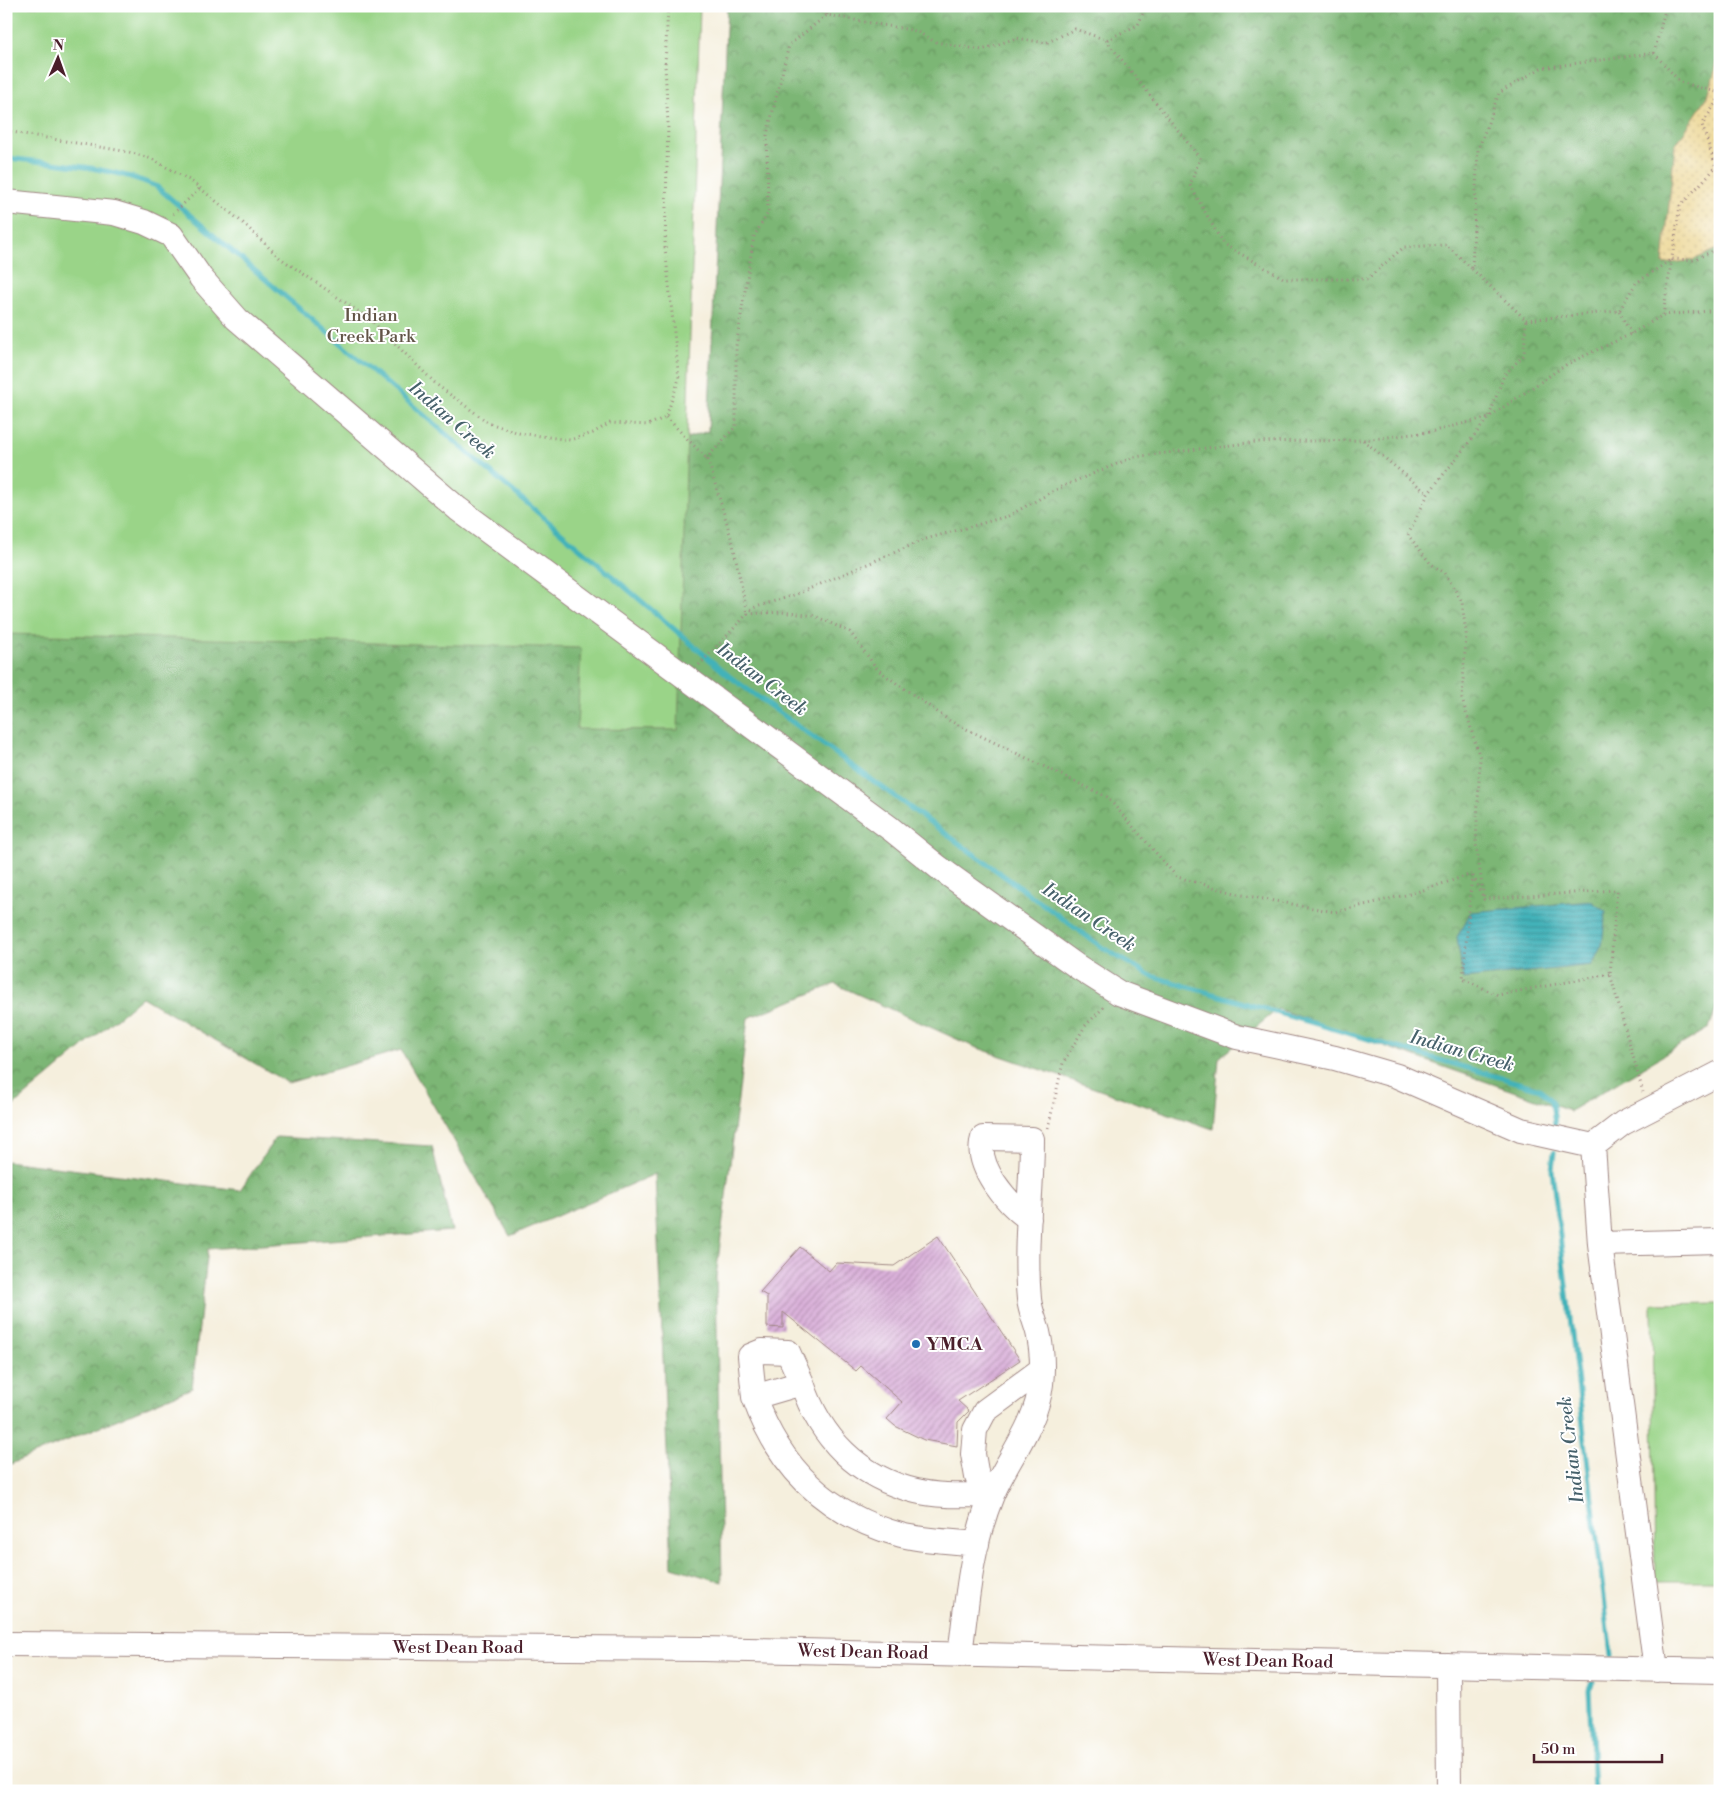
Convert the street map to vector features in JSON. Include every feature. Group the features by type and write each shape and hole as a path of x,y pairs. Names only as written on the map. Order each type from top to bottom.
{"street":[{"path":"6,202 114,213 144,222 172,235 201,278 237,319 458,509 891,829 938,867 1078,967 1119,993 1237,1037 1335,1058 1397,1076 1521,1130 1593,1146"},
{"path":"1593,1146 1622,1122 1720,1073"},
{"path":"960,1655 971,1565 977,1544 992,1495 1022,1442 1035,1412 1041,1385 1042,1369 1038,1332 1029,1300 1028,1219 1032,1139 982,1138 980,1155 984,1165 1014,1208 1028,1219"},
{"path":"1593,1146 1600,1244 1656,1670"},
{"path":"1600,1244 1720,1241"},
{"path":"977,1544 902,1535 853,1516 822,1497 799,1477 779,1451 763,1421 754,1396 750,1356 762,1351 788,1352 802,1383 810,1408 826,1433 843,1453 866,1470 892,1483 916,1491 939,1494 992,1495"},
{"path":"992,1495 977,1477 972,1454 975,1430 986,1411 1042,1369"},
{"path":"754,1396 802,1383"},
{"name":"West Dean Road","path":"6,1644 684,1649 1720,1672"},
{"path":"1448,1666 1448,1791"}],"path":[{"path":"6,131 129,152 152,158 200,188 280,258 371,320 437,385 489,424 519,433 570,440 593,433 610,424 648,424 666,417 679,379 665,246 668,6"},
{"path":"708,460 736,426 736,346 754,236 768,213 767,135 789,44 827,15 828,6"},
{"path":"1106,40 1138,25 1146,6"},
{"path":"1654,53 1666,6"},
{"path":"827,15 916,32 935,42 982,50 1016,38 1046,42 1075,29 1106,40 1200,158 1190,185 1222,244 1285,279 1367,279 1404,248 1447,245 1526,320 1619,311"},
{"path":"1472,269 1478,150 1499,93 1541,68 1654,53"},
{"path":"1654,53 1680,82 1720,95 1702,124 1718,169 1680,206 1664,315"},
{"path":"173,215 200,188"},
{"path":"1619,311 1636,283 1672,259 1693,260 1720,248"},
{"path":"1484,899 1476,844 1480,758 1462,699 1466,634 1462,602 1445,573 1431,564 1408,535 1428,494 1489,417 1567,364 1631,334 1664,315 1720,310"},
{"path":"1619,311 1631,334"},
{"path":"1489,417 1504,375 1524,355 1526,320"},
{"path":"666,417 708,460 733,544 747,614"},
{"path":"706,657 753,608 796,594 926,539 1008,516 1063,486 1134,457 1254,442 1362,440 1430,432 1489,417"},
{"path":"1362,440 1428,494"},
{"path":"747,614 781,612 815,616 850,632 878,670 942,715 1107,796 1177,877 1242,895 1336,912 1414,893 1472,874"},
{"path":"1472,874 1484,899"},
{"path":"1472,874 1463,979 1498,995 1610,974"},
{"path":"1484,899 1617,890 1610,974 1648,1110"},
{"path":"1032,1150 1047,1135 1063,1064 1085,1026 1119,993"}],"green space":[{"name":"Indian Creek Park","path":"6,6 700,6 678,730 577,729 581,648 6,634"},
{"path":"727,6 1720,6 1720,999 1709,1028 1570,1111 1278,1009 1219,1058 1213,1129 972,1046 835,984 748,1018 716,1277 722,1582 672,1567 655,1174 510,1236 401,1050 288,1083 142,997 12,1107 6,1104 6,574 550,484 708,431"},
{"path":"276,1137 432,1146 452,1231 208,1249 192,1388 6,1466 6,1161 240,1190"},
{"path":"1720,1303 1720,1581 1655,1581 1652,1304"}],"sand":[{"path":"1720,53 1720,248 1693,260 1663,264 1675,146 1708,96"}],"water":[{"path":"1591,901 1606,912 1602,945 1592,965 1463,979 1457,937 1471,912"}],"building":[{"name":"YMCA","path":"938,1236 1020,1360 958,1401 969,1411 958,1422 957,1446 924,1440 895,1426 887,1419 902,1402 861,1366 856,1371 783,1312 783,1328 767,1327 767,1296 760,1292 800,1247 829,1271 836,1263 894,1266"}],"waterway":[{"name":"Indian Creek","path":"6,158 101,170 138,179 156,186 729,676 1103,948 1151,976 1540,1089 1552,1101 1555,1124"},
{"name":"Indian Creek","path":"1554,1152 1552,1170 1611,1655"},
{"name":"Indian Creek","path":"1593,1683 1589,1690 1594,1791"}],"place":[{"name":"YMCA","path":"916,1344"}]}
